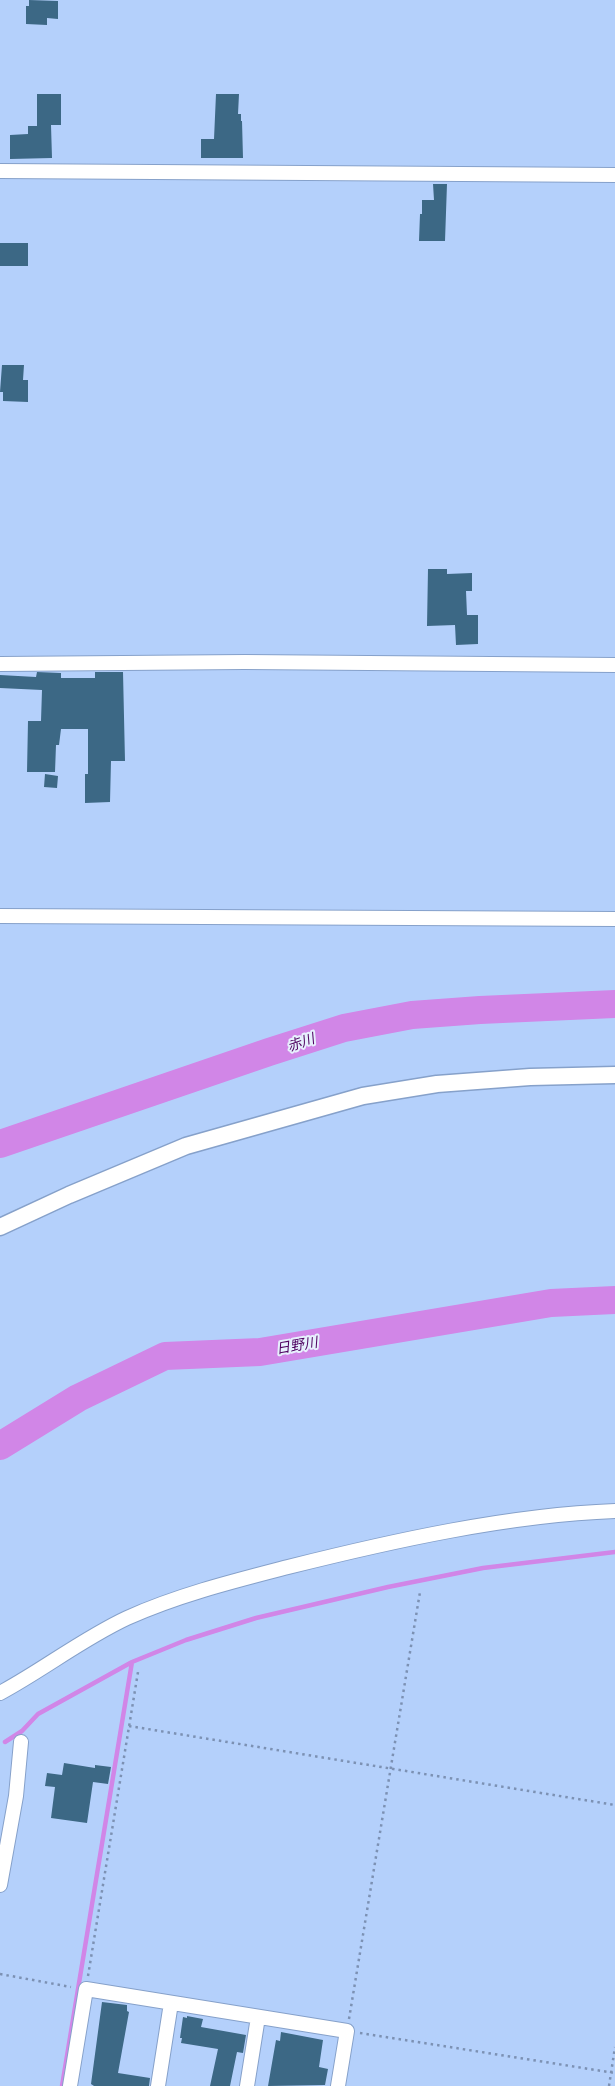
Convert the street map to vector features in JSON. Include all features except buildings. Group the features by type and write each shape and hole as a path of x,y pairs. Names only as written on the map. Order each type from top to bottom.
{"street":[{"path":"0,171 615,175"},
{"path":"0,664 255,662 615,665"},
{"path":"0,916 615,919"},
{"path":"0,1227 69,1195 186,1146 363,1096 437,1084 530,1077 615,1075"},
{"path":"0,1693 86,1639 128,1618 206,1589 337,1555 466,1528 584,1512 615,1511"},
{"path":"0,1885 16,1796 21,1742"},
{"path":"70,2086 80,1988 347,2032 338,2086"},
{"path":"158,2086 171,2003"},
{"path":"247,2086 258,2018"}],"path":[{"path":"420,1592 347,2032 615,2073"},
{"path":"0,1974 80,1988 138,1672"},
{"path":"129,1726 615,1805"},
{"path":"609,2086 615,2047"}],"waterway":[{"name":"赤川","path":"0,1144 344,1028 412,1015 615,1004"},
{"name":"日野川","path":"0,1446 78,1398 165,1356 260,1352 551,1303 615,1300"},
{"path":"5,1742 22,1731 38,1714 132,1662 186,1640 256,1618 388,1587 483,1568 615,1552"},
{"path":"62,2086 132,1662"}]}
